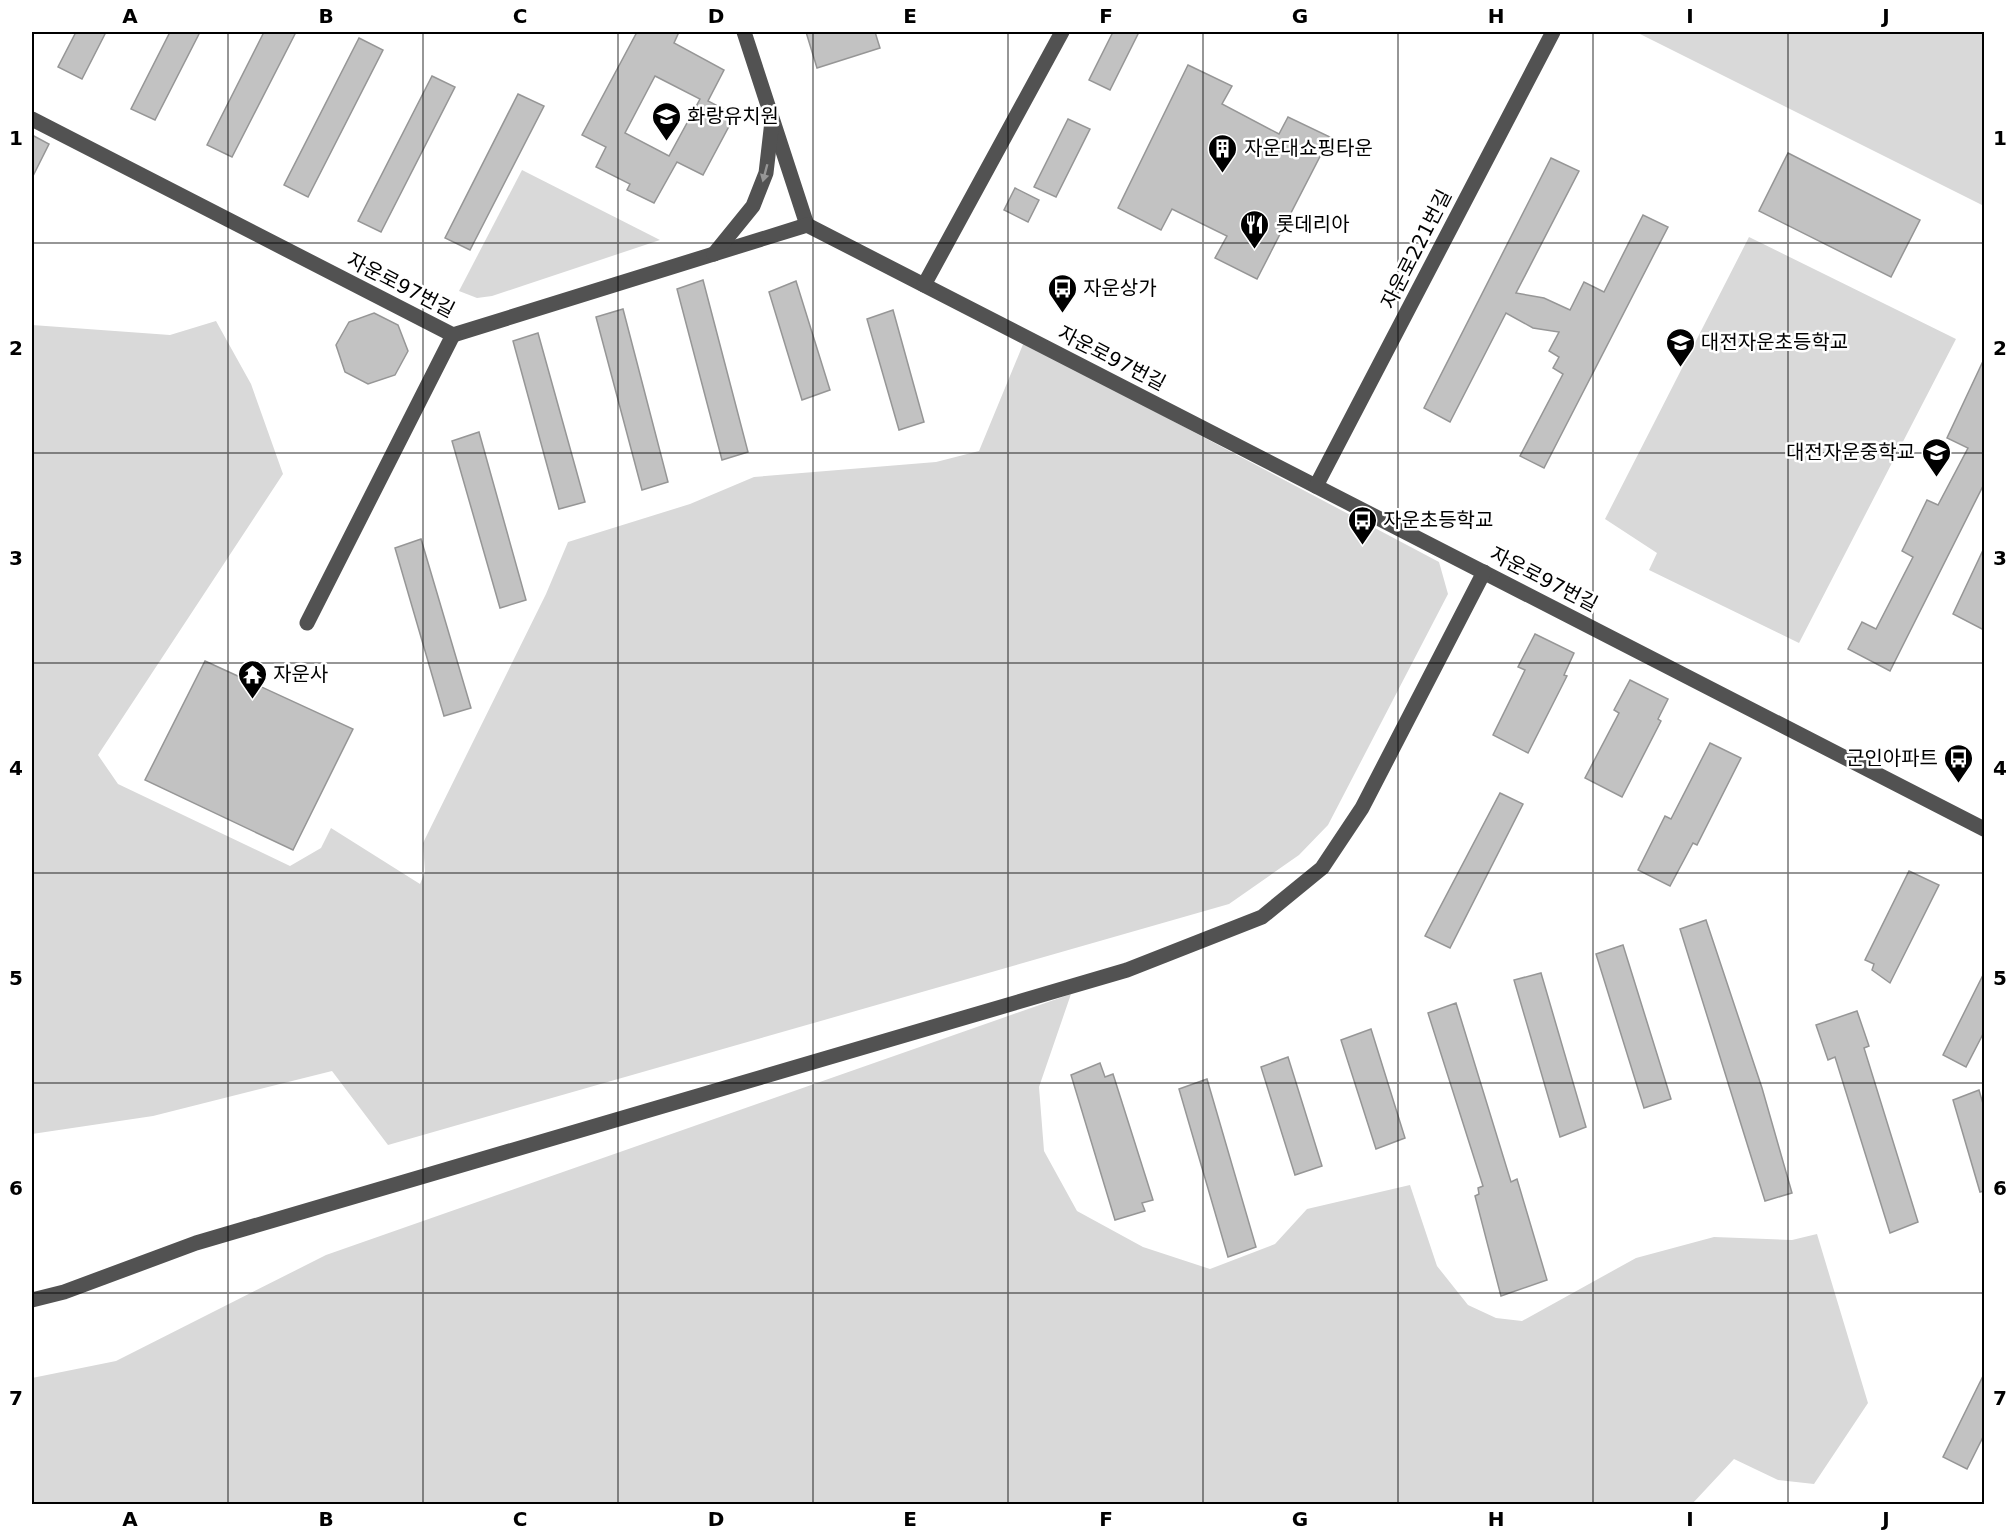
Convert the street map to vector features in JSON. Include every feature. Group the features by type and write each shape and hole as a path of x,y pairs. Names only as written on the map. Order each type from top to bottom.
{"street":[{"path":"744,32 773,115 807,225"},
{"path":"924,285 1062,32"},
{"name":"자운로221번길","path":"1316,486 1553,32"},
{"path":"714,254 753,206 766,173 773,115"},
{"name":"자운로97번길","path":"32,119 453,335 807,225 1984,829"},
{"path":"307,623 453,335"},
{"path":"32,1300 64,1292 196,1243 1128,969 1262,917 1322,868 1362,808 1484,572"}],"shaded area":[{"path":"1636,32 1984,32 1984,206"},
{"path":"522,170 660,240 492,296 477,298 459,291"},
{"path":"1749,237 1956,339 1799,643 1649,570 1657,553 1605,519"},
{"path":"216,321 251,384 283,474 98,755 118,784 290,866 321,848 331,828 420,884 425,872 423,843 546,594 568,542 690,504 754,477 936,462 979,451 1024,342 1439,562 1448,594 1328,825 1299,855 1229,904 388,1145 332,1071 153,1116 32,1134 32,325 170,335"},
{"path":"1071,994 1039,1087 1044,1151 1077,1211 1143,1247 1210,1269 1275,1244 1307,1209 1410,1185 1437,1266 1468,1305 1496,1318 1522,1321 1636,1258 1714,1237 1792,1240 1817,1234 1868,1403 1814,1484 1778,1480 1734,1459 1692,1504 32,1504 32,1378 116,1361 326,1255"}],"building":[{"path":"76,32 106,32 82,79 58,67"},
{"path":"170,32 200,32 155,120 131,109"},
{"path":"264,32 296,32 232,157 207,145"},
{"path":"637,32 679,32 674,43 724,70 708,101 735,115 703,175 677,162 654,203 627,190 630,184 596,167 606,147 582,135","holes":["655,76 700,99 669,156 625,133"]},
{"path":"806,32 875,32 880,48 817,68"},
{"path":"1113,32 1139,32 1110,90 1089,80"},
{"path":"359,38 383,50 308,197 284,185"},
{"name":"자운대쇼핑타운","path":"1188,65 1232,86 1222,104 1279,134 1288,117 1330,137 1257,279 1215,258 1227,236 1172,209 1161,230 1118,208"},
{"path":"432,76 455,87 381,232 358,221"},
{"path":"518,94 544,106 470,250 445,238"},
{"path":"1068,119 1090,129 1056,197 1034,187"},
{"path":"32,135 49,144 32,178"},
{"path":"1788,153 1920,220 1891,277 1759,211"},
{"path":"1551,158 1579,171 1516,293 1544,298 1570,310 1584,282 1604,292 1643,215 1668,227 1544,468 1520,456 1563,374 1553,368 1559,357 1549,351 1559,332 1533,328 1506,313 1450,422 1424,408"},
{"path":"1015,188 1039,200 1028,222 1004,210"},
{"path":"703,280 748,452 722,460 677,289"},
{"path":"796,281 830,390 802,400 769,292"},
{"path":"623,309 668,482 642,490 596,317"},
{"path":"893,310 924,422 899,430 867,319"},
{"path":"374,313 398,325 408,351 395,375 368,384 345,372 336,345 349,322"},
{"path":"538,333 585,502 559,509 513,341"},
{"path":"1984,359 1984,484 1890,671 1848,649 1862,622 1876,629 1913,557 1902,551 1927,500 1938,505 1968,448 1947,438"},
{"path":"479,432 526,600 500,608 452,441"},
{"path":"421,539 471,708 444,716 395,548"},
{"path":"1984,548 1984,630 1953,614"},
{"path":"1535,634 1574,653 1564,675 1567,676 1528,753 1493,735 1525,670 1518,667"},
{"path":"205,661 353,729 293,850 145,780"},
{"path":"1630,680 1668,699 1658,719 1661,721 1622,797 1585,778 1619,713 1614,710"},
{"path":"1710,743 1741,758 1697,845 1693,843 1670,886 1638,870 1665,816 1671,819"},
{"path":"1500,793 1523,804 1450,948 1425,936"},
{"path":"1909,871 1939,885 1890,983 1872,970 1874,964 1865,960"},
{"path":"1706,920 1762,1088 1792,1193 1765,1201 1680,929"},
{"path":"1623,945 1671,1099 1644,1108 1596,954"},
{"path":"1541,973 1586,1127 1560,1137 1514,980"},
{"path":"1984,973 1984,1032 1966,1067 1943,1055"},
{"path":"1456,1003 1511,1182 1517,1179 1547,1280 1501,1296 1475,1196 1479,1194 1478,1188 1483,1186 1428,1013"},
{"path":"1857,1011 1869,1046 1864,1048 1918,1222 1890,1233 1835,1057 1828,1060 1816,1025"},
{"path":"1371,1029 1405,1138 1376,1149 1341,1040"},
{"path":"1288,1057 1322,1166 1295,1175 1261,1067"},
{"path":"1100,1063 1105,1077 1113,1074 1153,1200 1142,1203 1145,1211 1115,1220 1071,1075"},
{"path":"1207,1079 1256,1247 1228,1257 1179,1089"},
{"path":"1979,1090 1984,1107 1984,1191 1980,1192 1953,1100"},
{"path":"1984,1374 1984,1435 1967,1469 1943,1457"}],"place":[{"name":"화랑유치원","path":"666,142"},
{"name":"자운대쇼핑타운","path":"1223,174"},
{"name":"롯데리아","path":"1255,250"},
{"name":"자운상가","path":"1062,314"},
{"name":"대전자운초등학교","path":"1680,368"},
{"name":"대전자운중학교","path":"1936,478"},
{"name":"자운초등학교","path":"1362,546"},
{"name":"자운사","path":"252,700"},
{"name":"군인아파트","path":"1959,784"}]}
